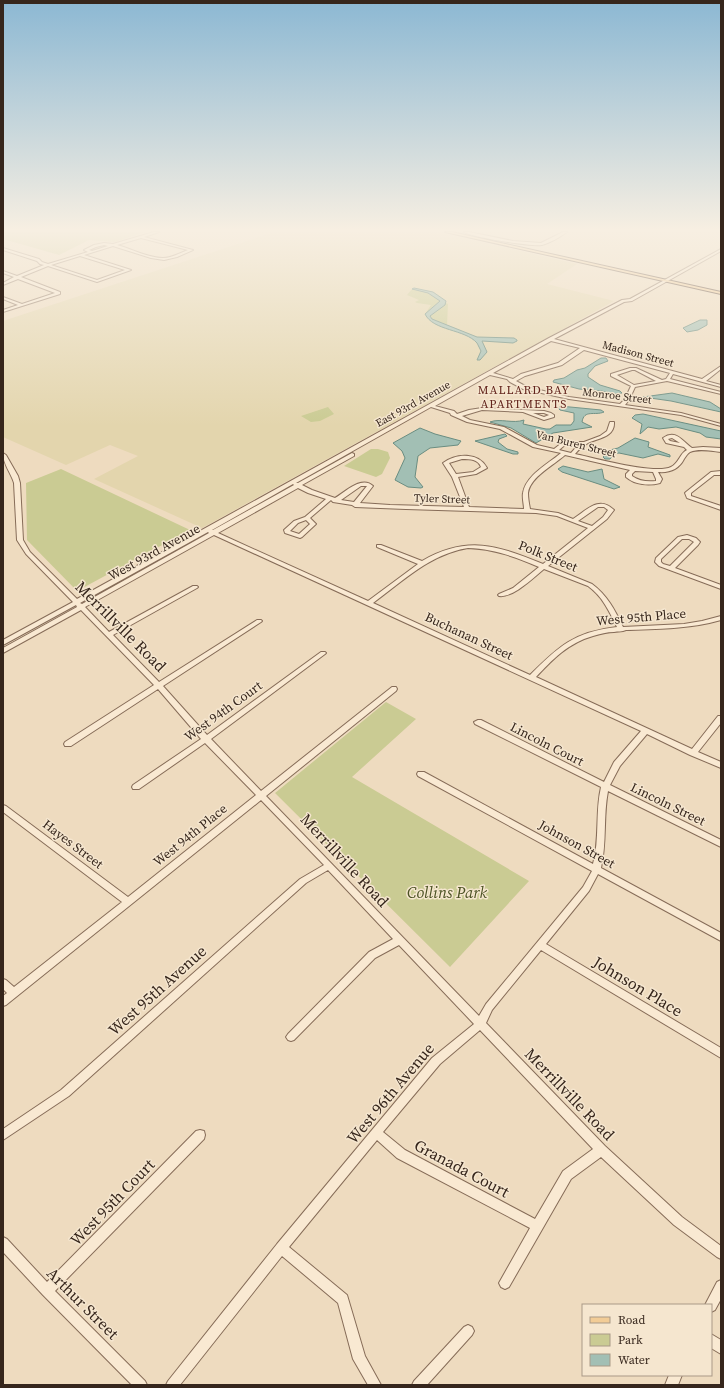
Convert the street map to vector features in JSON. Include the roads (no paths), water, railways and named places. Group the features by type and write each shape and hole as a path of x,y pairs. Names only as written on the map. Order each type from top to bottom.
{"street":[{"path":"3,311 45,297"},
{"name":"East 93rd Avenue","path":"210,531 492,375 629,303 636,297"},
{"path":"3,298 22,305"},
{"name":"East 93rd Avenue","path":"492,375 550,340 623,301 631,300"},
{"name":"Madison Street","path":"550,340 721,386"},
{"path":"512,381 523,375 560,364 582,348"},
{"path":"703,381 721,368"},
{"path":"660,381 636,369 613,375 633,386 667,380 721,393"},
{"path":"667,380 672,373"},
{"name":"Monroe Street","path":"492,375 512,381 525,388 569,398 681,414 721,425"},
{"path":"622,405 627,400 633,386"},
{"name":"Van Buren Street","path":"434,407 468,421 502,428 535,446 631,468"},
{"path":"455,415 482,409 524,411 547,413 552,416 544,419 524,411"},
{"path":"555,451 565,443 584,443 607,435 612,428 612,423"},
{"path":"572,455 584,443"},
{"path":"685,446 691,450"},
{"path":"655,471 659,479 658,482 643,482 631,479 629,477 631,468 655,471 672,469 679,464 686,452 691,450 721,450"},
{"path":"527,511 526,493 531,480 564,453"},
{"name":"Merrillville Road","path":"3,455 16,476 20,540 37,563 158,685 206,739 262,795 601,1150 678,1220 721,1253"},
{"path":"454,476 474,472 484,468 483,462 477,458 473,458 450,460 446,463 454,476 467,509"},
{"path":"721,473 713,473 688,493 689,497 721,508"},
{"name":"Tyler Street","path":"295,484 332,500 355,505 527,511 547,513 592,528"},
{"path":"307,518 332,500 360,484 369,485 370,486 355,505"},
{"path":"501,595 515,589 611,513 610,508 605,505 597,504 574,521"},
{"name":"West 93rd Avenue","path":"3,650 78,605 210,531"},
{"name":"Buchanan Street","path":"210,531 721,765"},
{"path":"671,568 696,544 697,542 695,539 684,537 680,538 658,559 658,562 661,565 721,587"},
{"path":"379,546 423,564"},
{"name":"Polk Street","path":"423,564 442,552 461,548 488,547 505,550 584,583 600,592 606,600 621,630"},
{"path":"369,603 423,564"},
{"path":"108,635 195,587"},
{"name":"West 93rd Avenue","path":"3,643 78,605"},
{"name":"West 95th Place","path":"531,678 570,642 591,634 704,623 721,618"},
{"path":"68,744 258,621"},
{"name":"West 94th Court","path":"136,787 206,739 323,653"},
{"name":"West 94th Place","path":"3,1002 394,689"},
{"path":"694,753 721,718"},
{"name":"Lincoln Court","path":"478,722 605,787"},
{"name":"West 96th Avenue","path":"172,1385 282,1248 436,1061 447,1050 480,1024 489,1008 586,889 596,870 600,846 600,816 605,787 615,766 646,731"},
{"name":"Johnson Street","path":"421,774 721,937"},
{"name":"Lincoln Street","path":"605,787 721,844"},
{"name":"Hayes Street","path":"3,808 128,901"},
{"name":"West 95th Avenue","path":"3,1135 65,1092 303,881 329,866"},
{"path":"291,1037 372,955 399,940"},
{"name":"Johnson Place","path":"540,945 721,1053"},
{"path":"3,983 14,993"},
{"name":"Granada Court","path":"376,1133 401,1154 537,1226"},
{"name":"West 95th Court","path":"47,1291 200,1135"},
{"path":"505,1283 567,1175 601,1150"},
{"name":"Arthur Street","path":"3,1243 47,1291 141,1385"},
{"path":"282,1248 343,1299 359,1359 375,1385"},
{"path":"712,1304 721,1286"},
{"path":"418,1385 468,1331"},
{"path":"712,1341 721,1348"},
{"path":"671,1385 676,1376"}],"water":[{"path":"434,297 440,297 446,301 445,305 430,316 432,319 477,337 514,338 517,341 513,343 482,341 487,352 480,360 477,360 481,351 477,343 472,338 435,324 429,320 425,314 440,301"},
{"path":"700,320 707,320 707,325 698,330 687,332 683,328"},
{"path":"601,358 606,358 608,361 595,366 588,374 588,377 600,385 622,393 616,394 579,389 553,382 554,380 564,378 577,370 585,368"},
{"path":"672,393 710,402 721,409 721,412 671,401 643,397"},
{"path":"560,406 601,410 604,412 587,414 583,418 582,422 592,427 553,433 536,443 511,428 490,422 524,420 523,424 546,429 550,429 556,425 571,425 574,421 574,413 560,410 558,408"},
{"path":"643,414 721,431 721,439 706,437 700,433 676,427 659,429 648,427 640,434 642,424 632,418 635,415"},
{"path":"420,428 461,441 458,445 430,448 418,456 415,477 423,487 408,487 395,480 405,458 402,451 393,443"},
{"path":"505,434 507,436 499,439 498,442 507,449 518,452 518,454 513,454 475,441"},
{"path":"635,438 649,442 648,447 670,455 670,457 658,454 643,458 619,453 614,454 610,459 605,459 603,457 610,450 618,448"},
{"path":"563,466 588,472 602,469 604,479 620,487 614,489 562,472 558,469"}],"district":[{"name":"MALLARD BAY APARTMENTS","path":"524,397"}],"park label":[{"name":"Collins Park","path":"447,892"}]}
